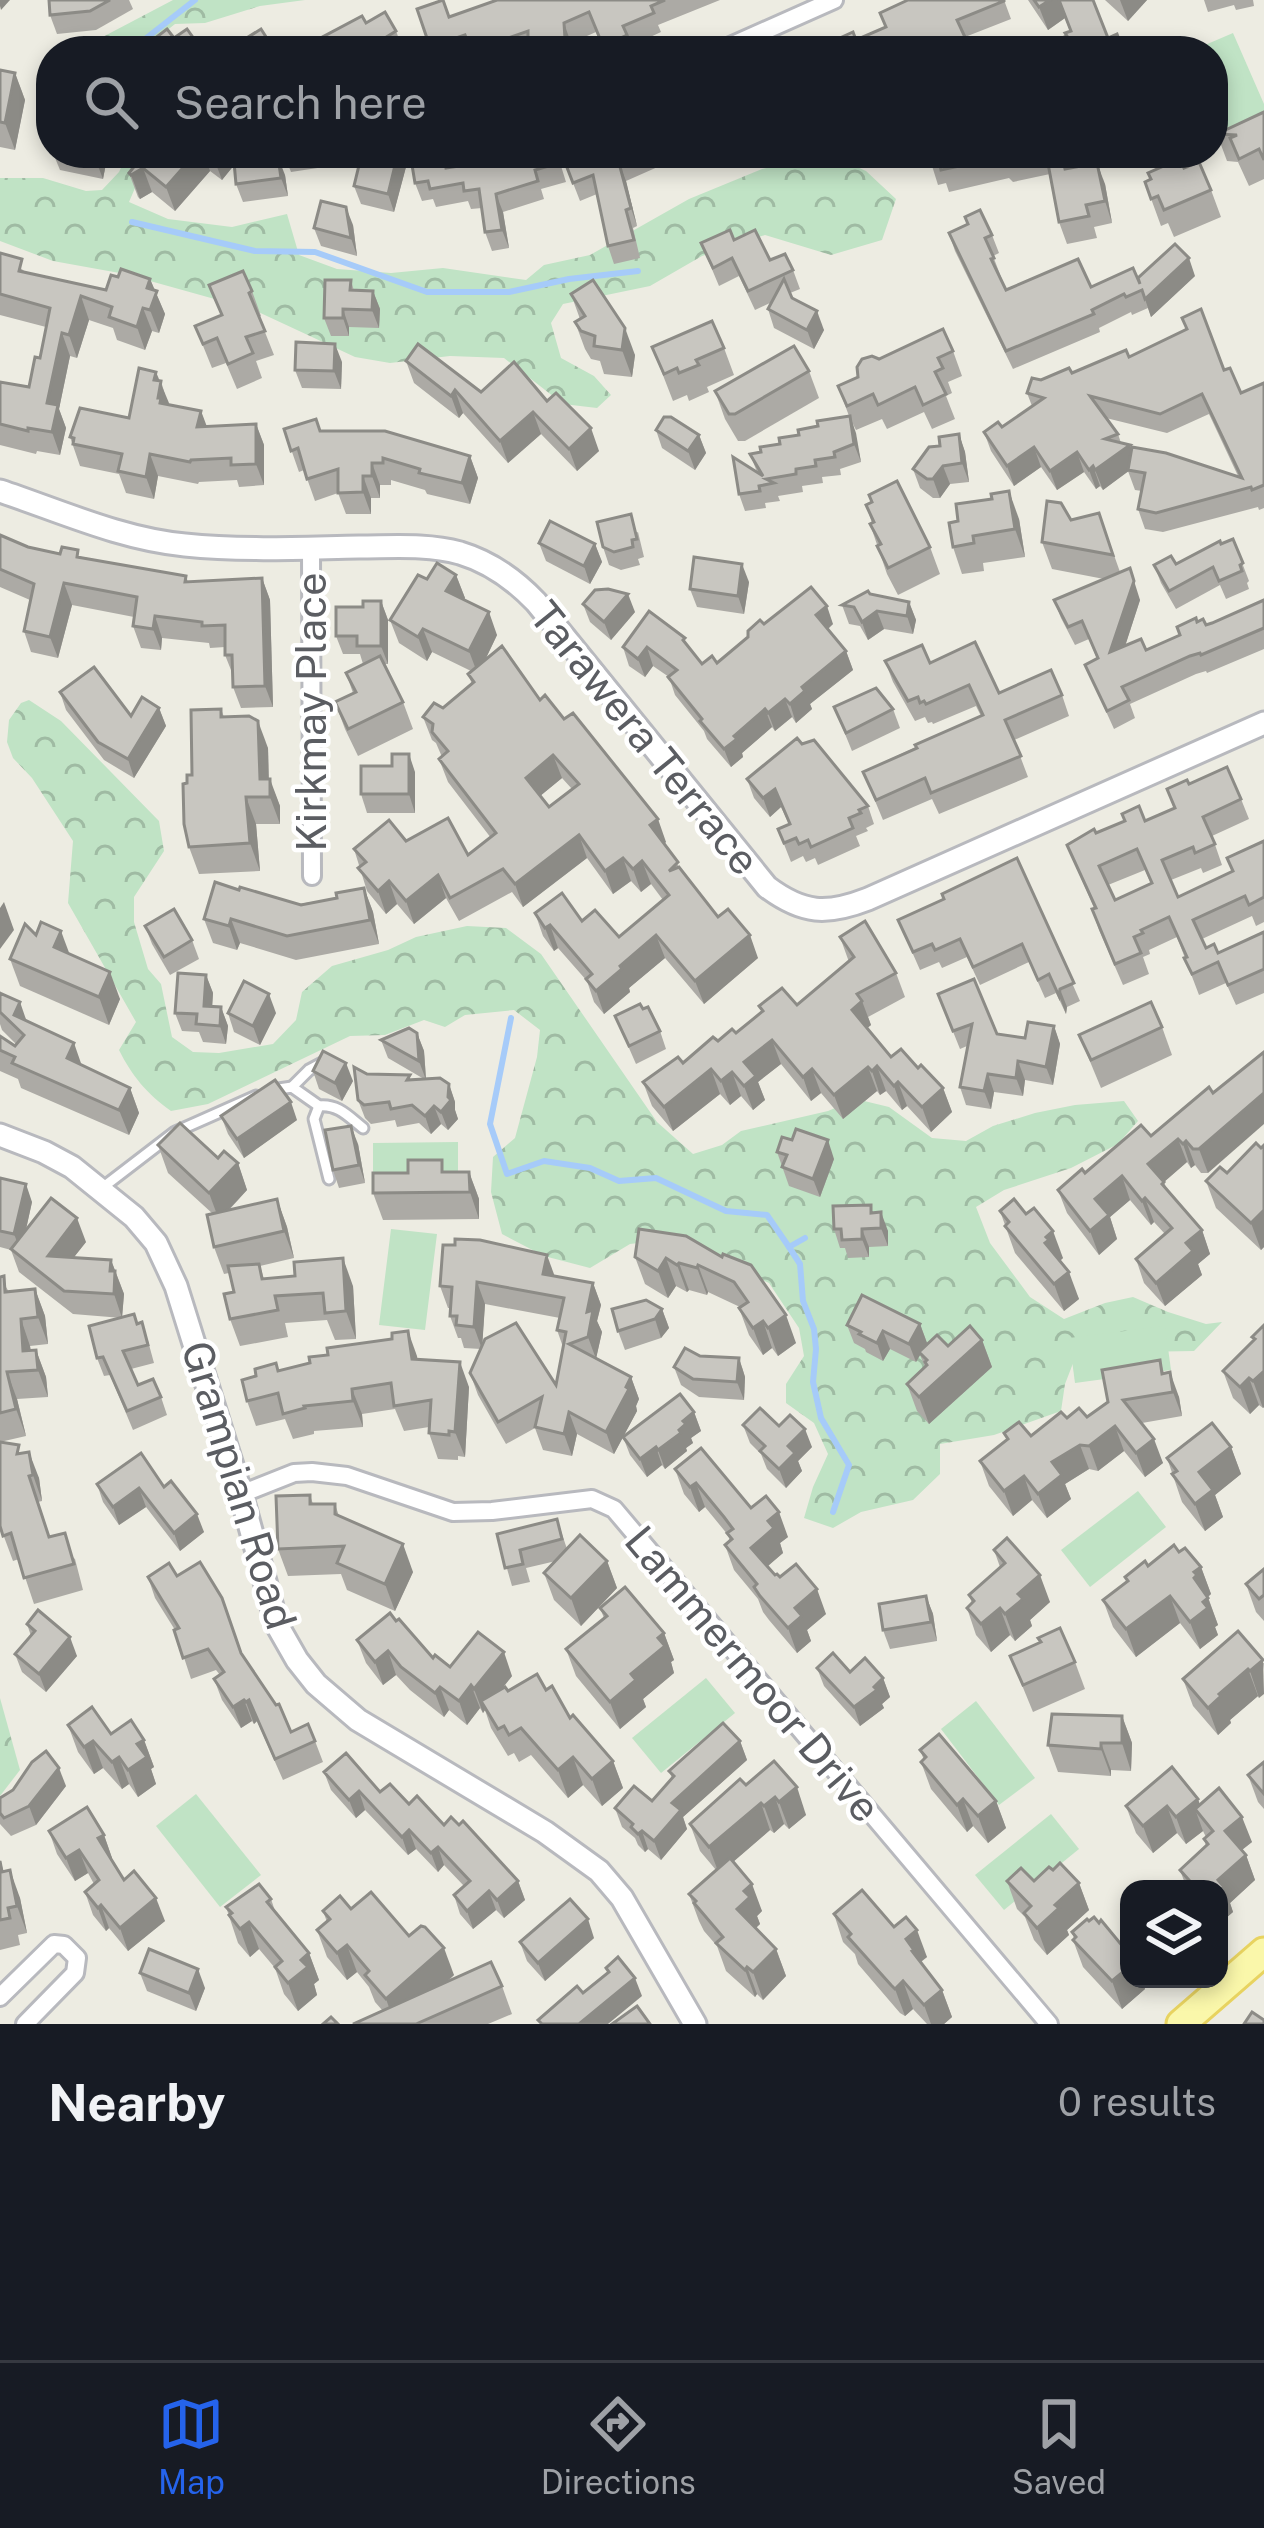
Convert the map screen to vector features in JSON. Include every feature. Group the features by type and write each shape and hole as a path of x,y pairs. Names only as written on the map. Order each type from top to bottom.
{"main road":[{"path":"1181,2024 1264,1952"}],"street":[{"path":"753,36 834,0"},
{"name":"Tarawera Terrace","path":"0,491 136,537 182,545 434,548 476,558 511,578 536,602 755,873 780,896 808,909 836,909 868,899 1264,723"},
{"name":"Kirkmay Place","path":"310,548 312,876"},
{"name":"Grampian Road","path":"0,1135 73,1167 134,1217 156,1243 176,1286 278,1625 297,1660 316,1684 358,1720 545,1832 599,1871 622,1898 695,2024"},
{"name":"Lammermoor Drive","path":"241,1494 294,1473 312,1472 347,1476 453,1512 592,1499 614,1509 1049,2024"},
{"path":"0,1997 54,1944 64,1945 77,1958 75,1973 25,2024"}],"lane":[{"path":"102,1188 175,1132 245,1099 292,1087 328,1060"},
{"path":"292,1087 319,1106 340,1109 363,1128"},
{"path":"319,1106 314,1119 329,1179"}],"green space":[{"path":"173,0 305,0 260,6 205,23 175,24 160,36 105,36"},
{"path":"1233,33 1264,104 1264,136 1228,151 1228,36"},
{"path":"121,168 144,168 129,202 168,219 232,227 287,214 299,255 337,269 391,273 443,268 526,280 544,265 590,255 689,199 766,168 859,168 896,199 882,240 831,255 765,235 702,256 650,286 563,304 551,323 561,358 594,376 611,395 597,408 563,404 504,358 450,356 390,363 355,357 254,310 125,274 53,261 0,241 0,178 43,178 86,191 102,190"},
{"path":"29,700 61,721 159,821 164,851 134,897 134,922 148,969 161,984 172,1037 193,1052 273,1044 296,1020 302,992 332,966 416,937 467,926 506,928 541,954 657,1122 693,1154 722,1145 741,1131 828,1111 856,1099 889,1107 932,1138 966,1141 993,1126 1035,1113 1124,1101 1138,1121 1118,1144 1071,1168 1004,1190 976,1207 990,1243 1030,1297 1064,1319 1133,1297 1206,1324 1222,1322 1194,1351 1077,1353 1061,1411 994,1435 940,1444 940,1474 913,1500 861,1512 833,1528 804,1518 828,1454 814,1423 786,1403 786,1384 804,1356 799,1328 769,1283 671,1239 630,1244 590,1268 544,1256 502,1234 491,1192 493,1157 515,1138 540,1030 514,1010 465,1015 445,1027 424,1020 385,1035 350,1036 208,1104 171,1111 147,1091 119,1050 136,1022 68,903 73,841 32,778 13,758 7,742 9,720"},
{"path":"458,1142 458,1174 373,1176 373,1143"},
{"path":"391,1229 437,1234 425,1330 379,1325"},
{"path":"1165,1326 1171,1370 1075,1383 1069,1338"},
{"path":"1138,1491 1166,1527 1090,1587 1061,1550"},
{"path":"706,1678 735,1713 661,1773 632,1738"},
{"path":"0,1698 20,1770 0,1796"},
{"path":"976,1701 1035,1778 999,1805 941,1729"},
{"path":"196,1794 261,1875 220,1907 156,1826"},
{"path":"1051,1814 1079,1849 1004,1910 975,1875"}],"building":[{"path":"49,0 110,0 90,11 50,15"},
{"path":"443,0 449,17 497,0 665,0 651,6 654,13 623,26 625,36 599,36 589,12 564,23 565,36 528,36 528,31 514,36 426,36 417,9"},
{"path":"908,0 1004,0 957,20 964,36 865,36 886,27 880,13"},
{"path":"1059,0 1093,0 1107,36 1067,36 1071,31"},
{"path":"385,12 396,31 388,36 324,36 362,16 366,23"},
{"path":"0,70 15,73 5,123 0,122"},
{"path":"1264,112 1264,160 1259,149 1239,159 1230,138 1237,135 1228,135 1228,129"},
{"path":"143,168 183,168 166,187"},
{"path":"235,168 280,168 281,178 236,184"},
{"path":"358,168 394,168 388,194 354,186"},
{"path":"412,168 542,168 535,170 538,181 496,194 502,230 485,232 479,189 464,191 463,183 430,189 428,181 415,183"},
{"path":"567,168 620,168 634,240 608,246 593,175 573,183"},
{"path":"1049,168 1098,168 1105,201 1086,205 1089,216 1059,222"},
{"path":"1159,168 1202,168 1211,190 1164,210 1158,196 1151,199 1145,182 1151,179 1148,173"},
{"path":"321,201 346,207 351,238 314,228"},
{"path":"980,210 992,235 985,238 991,259 1006,290 1078,259 1091,287 1133,268 1140,284 1138,278 1175,244 1189,258 1145,299 1142,290 1124,294 1092,310 1094,314 1006,351 949,233 968,224 965,217"},
{"path":"730,230 734,240 755,230 770,260 785,254 793,270 748,291 732,258 713,268 701,243"},
{"path":"0,253 22,259 19,271 106,290 111,275 118,277 121,269 150,279 147,288 157,291 150,310 143,308 137,327 109,317 112,307 81,296 69,335 62,333 47,403 58,405 52,432 0,424 0,382 29,387 50,308 0,294"},
{"path":"243,271 265,331 246,337 253,353 228,364 217,338 203,344 195,326 222,315 209,285"},
{"path":"784,279 792,298 817,311 807,330 768,309"},
{"path":"325,280 351,280 350,290 373,291 372,310 343,309 343,318 324,318"},
{"path":"593,280 625,328 622,350 594,346 595,336 581,331 575,322 585,316 571,294"},
{"path":"1201,309 1224,370 1230,368 1241,393 1264,383 1264,485 1156,513 1138,509 1145,473 1128,470 1132,447 1242,478 1202,394 1160,414 1090,396 1118,434 1105,439 1130,445 1095,470 1093,466 1089,470 1077,452 1050,471 1034,447 1007,466 984,432 998,422 1002,427 1044,398 1027,393 1032,378 1041,380 1069,368 1072,373 1126,350 1129,357 1187,329 1182,318"},
{"path":"712,321 724,348 696,360 699,365 664,374 652,347"},
{"path":"943,329 953,351 938,358 943,368 935,372 946,394 923,405 915,387 878,405 873,394 847,406 838,386 858,377 862,359 879,359"},
{"path":"296,342 335,344 334,371 295,370"},
{"path":"418,344 481,392 514,362 547,401 556,393 591,428 569,449 533,412 500,441 455,390 451,396 406,361"},
{"path":"794,346 809,371 729,414 715,391"},
{"path":"139,368 156,372 154,380 161,381 160,403 201,411 197,427 256,424 256,464 231,465 231,458 190,462 150,454 146,477 118,471 122,454 73,444 70,437 80,408 129,418"},
{"path":"850,416 854,444 834,452 835,457 815,460 816,466 796,469 796,474 766,479 774,483 759,486 760,491 739,494 733,457 763,476 750,454 761,452 760,447 780,444 779,438 799,435 798,430 818,426 817,421"},
{"path":"664,417 699,435 688,451 656,430"},
{"path":"316,419 320,431 385,431 470,456 462,483 383,458 383,463 372,463 372,476 363,476 363,492 338,493 338,469 307,479 298,448 291,451 284,429"},
{"path":"959,434 962,463 943,466 933,479 913,469 929,447 940,446 939,437"},
{"path":"897,481 930,547 888,568 866,505 872,502 869,495"},
{"path":"1009,491 1015,529 973,536 974,543 953,547 949,523 958,521 956,504 992,499 991,494"},
{"path":"1047,501 1061,503 1071,520 1099,513 1113,555 1042,542"},
{"path":"631,514 637,539 632,540 633,547 614,552 603,547 597,522"},
{"path":"550,521 595,544 584,566 539,543"},
{"path":"0,535 28,547 60,554 62,547 78,550 77,557 186,576 185,582 262,578 265,686 233,687 232,655 225,655 225,625 202,626 202,622 155,616 153,629 133,626 137,597 64,583 50,637 24,631 34,584 0,569"},
{"path":"1233,539 1242,571 1219,581 1213,567 1169,591 1154,565 1171,556 1176,564"},
{"path":"694,557 742,564 738,596 690,589"},
{"path":"437,563 456,575 446,591 489,612 469,651 423,629 418,637 390,620 418,575 427,579"},
{"path":"1130,568 1134,581 1110,652 1141,639 1146,650 1180,635 1177,627 1196,618 1206,625 1264,600 1264,628 1122,687 1129,700 1107,711 1085,665 1098,658 1082,621 1068,627 1054,600"},
{"path":"811,587 827,606 816,615 846,651 802,687 805,691 790,704 785,699 768,713 765,709 724,749 668,677 677,670 647,647 638,659 623,647 649,611 685,638 702,664 712,656 717,663 760,620 764,624"},
{"path":"595,590 628,594 604,622 583,604"},
{"path":"868,591 909,602 907,616 877,611 862,622 854,607 842,605"},
{"path":"363,601 381,601 381,646 357,646 357,636 336,636 336,607 363,607"},
{"path":"975,642 999,693 1051,670 1062,695 1005,720 1021,756 931,793 925,778 876,800 863,772 983,715 969,685 926,704 918,697 908,701 885,661 922,645 930,663"},
{"path":"502,646 540,700 545,695 564,719 573,713 658,819 650,825 678,862 669,871 679,867 718,917 728,909 750,935 695,981 656,935 596,991 586,979 592,974 535,913 562,893 582,921 595,910 619,937 669,895 642,861 633,869 623,858 605,871 579,835 515,884 503,869 450,898 438,875 406,901 389,881 378,891 358,868 366,862 354,849 389,820 406,841 448,818 468,855 496,833 439,759 448,751 432,732 433,724 423,717 434,703 443,708 474,682 468,674","holes":["553,755 579,784 549,807 526,778"]},
{"path":"380,656 403,702 348,729 335,702 356,692 346,673"},
{"path":"94,667 131,716 142,697 159,708 128,759 98,742 60,692"},
{"path":"876,688 893,709 846,733 834,707"},
{"path":"221,709 221,717 249,716 258,721 260,779 270,779 270,797 246,797 250,843 189,847 183,784 192,775 191,710"},
{"path":"797,738 802,744 814,740 868,806 849,818 853,828 811,847 808,840 799,844 796,838 784,843 778,829 790,824 775,789 763,798 747,779"},
{"path":"392,754 409,754 409,794 361,794 361,766 392,766"},
{"path":"1227,767 1241,799 1203,817 1215,844 1162,860 1178,897 1233,871 1227,858 1264,841 1264,897 1249,905 1245,896 1193,920 1206,948 1214,944 1218,953 1264,932 1264,969 1228,985 1218,962 1192,974 1169,917 1134,937 1141,953 1115,964 1067,845 1094,829 1096,833 1125,821 1122,814 1139,806 1145,821 1175,808 1167,789 1187,780 1189,784","holes":["1137,849 1152,883 1115,900 1099,866"]},
{"path":"1017,858 1074,983 1060,989 1059,996 1049,974 1038,980 1022,944 973,967 960,939 935,950 932,944 913,952 898,920"},
{"path":"215,882 301,905 364,888 370,920 287,936 231,919 229,926 204,919"},
{"path":"174,909 192,940 164,957 145,926"},
{"path":"865,921 896,973 857,994 862,1001 852,1010 891,1057 901,1049 943,1088 922,1107 877,1066 872,1071 868,1067 834,1095 812,1069 803,1077 772,1040 744,1062 756,1076 744,1086 732,1072 721,1081 711,1069 664,1107 643,1082 678,1057 683,1063 713,1037 718,1041 732,1029 736,1033 782,988 797,1005 854,957 840,937"},
{"path":"41,922 61,931 54,947 110,972 99,997 10,959 25,924 36,935"},
{"path":"178,973 206,975 204,1006 221,1007 220,1026 196,1024 197,1014 175,1013"},
{"path":"974,979 997,1034 1025,1038 1028,1022 1054,1026 1046,1067 1018,1061 1016,1078 988,1074 984,1091 960,1087 972,1024 953,1031 938,994"},
{"path":"244,981 269,994 253,1026 228,1013"},
{"path":"0,993 20,1002 14,1015 74,1043 67,1058 130,1088 119,1110 12,1063 15,1057 0,1050 0,1036 15,1046 24,1035 0,1012"},
{"path":"1151,1002 1162,1027 1091,1060 1079,1035"},
{"path":"640,1004 643,1009 648,1007 660,1031 629,1046 615,1016"},
{"path":"409,1028 417,1033 419,1061 381,1040"},
{"path":"323,1051 346,1063 335,1083 313,1071"},
{"path":"1264,1052 1264,1093 1199,1149 1178,1139 1148,1164 1202,1230 1186,1243 1193,1251 1156,1283 1136,1259 1172,1228 1122,1176 1095,1199 1109,1215 1090,1231 1058,1190 1141,1125 1151,1136 1209,1087 1213,1093"},
{"path":"354,1067 367,1074 410,1075 407,1080 440,1078 449,1084 451,1100 441,1112 434,1106 425,1116 412,1105 391,1109 389,1102 364,1105 358,1100"},
{"path":"275,1080 291,1102 237,1139 221,1116"},
{"path":"180,1123 218,1158 224,1151 238,1163 209,1193 158,1145"},
{"path":"351,1126 359,1165 333,1170 325,1130"},
{"path":"796,1129 828,1140 813,1179 782,1167 787,1155 777,1152 782,1137 792,1140"},
{"path":"1256,1143 1261,1148 1264,1145 1264,1210 1251,1223 1206,1181 1220,1167 1227,1173"},
{"path":"408,1160 442,1160 442,1172 469,1172 470,1192 373,1193 373,1173 408,1173"},
{"path":"0,1178 26,1184 14,1234 0,1231"},
{"path":"51,1198 77,1218 48,1256 111,1260 114,1294 64,1291 11,1249"},
{"path":"277,1199 284,1231 214,1247 207,1215"},
{"path":"1014,1199 1026,1214 1034,1208 1053,1231 1045,1243 1069,1272 1054,1284 1005,1226 1009,1222 1000,1211"},
{"path":"871,1205 871,1213 881,1212 881,1228 862,1229 862,1239 842,1240 841,1229 834,1229 833,1206"},
{"path":"639,1229 686,1236 722,1257 751,1265 786,1315 768,1328 763,1321 753,1328 739,1308 748,1302 734,1282 698,1265 677,1265 666,1258 658,1271 635,1257"},
{"path":"455,1239 547,1255 543,1274 593,1283 588,1337 569,1344 631,1377 606,1432 569,1412 564,1434 535,1427 542,1397 498,1422 470,1373 485,1339 516,1323 556,1385 566,1332 557,1330 564,1298 477,1282 474,1327 456,1325 457,1316 450,1316 452,1287 440,1286 443,1245 455,1245"},
{"path":"343,1258 346,1311 325,1313 323,1293 275,1296 278,1310 230,1319 224,1294 234,1292 228,1266 259,1264 262,1279 295,1276 294,1262"},
{"path":"4,1276 5,1292 35,1289 38,1317 21,1319 23,1351 36,1350 38,1370 7,1372 16,1409 0,1413 0,1277"},
{"path":"862,1295 920,1324 909,1344 883,1331 877,1343 847,1325"},
{"path":"646,1300 662,1309 655,1319 618,1331 612,1309"},
{"path":"134,1314 137,1324 142,1322 148,1345 123,1351 138,1385 153,1379 161,1397 127,1411 103,1357 97,1358 89,1326"},
{"path":"1264,1325 1264,1371 1240,1387 1223,1371"},
{"path":"970,1326 982,1340 919,1397 907,1384 927,1365 919,1352 937,1335 948,1346"},
{"path":"408,1331 412,1359 460,1362 455,1432 449,1435 429,1433 431,1400 394,1406 391,1383 352,1389 353,1401 304,1406 283,1414 278,1393 247,1401 242,1380 256,1376 255,1369 276,1363 278,1371 310,1363 309,1357 328,1355 327,1348 392,1339 392,1333"},
{"path":"685,1348 700,1356 739,1358 737,1382 693,1379 674,1367"},
{"path":"1160,1360 1162,1374 1170,1372 1173,1392 1123,1400 1154,1439 1136,1453 1115,1426 1089,1446 1080,1445 1052,1462 1062,1475 1038,1494 1024,1476 1004,1491 980,1461 1008,1439 1004,1433 1019,1422 1031,1436 1061,1412 1067,1418 1079,1408 1087,1417 1108,1402 1102,1370"},
{"path":"680,1394 694,1412 683,1421 681,1433 640,1459 623,1437"},
{"path":"760,1408 779,1426 790,1415 805,1429 788,1446 795,1453 779,1469 760,1451 765,1446 743,1425"},
{"path":"1212,1423 1231,1447 1199,1472 1213,1490 1195,1504 1172,1474 1177,1471 1167,1458"},
{"path":"0,1442 19,1445 17,1454 29,1452 33,1475 29,1476 49,1537 65,1533 74,1564 24,1578 11,1533 3,1536 0,1526"},
{"path":"701,1448 751,1508 766,1496 779,1512 768,1521 774,1528 751,1548 775,1575 780,1577 796,1564 817,1589 795,1608 802,1616 788,1628 725,1545 733,1529 696,1483 690,1487 675,1469"},
{"path":"141,1453 164,1487 171,1481 197,1514 174,1533 139,1488 113,1507 97,1484"},
{"path":"310,1495 310,1504 335,1504 335,1514 403,1544 385,1584 337,1563 344,1546 278,1549 276,1496"},
{"path":"557,1519 562,1539 520,1550 523,1564 505,1568 497,1534"},
{"path":"580,1535 607,1561 571,1598 544,1573"},
{"path":"1007,1538 1040,1575 1018,1594 1023,1599 1005,1614 1000,1608 981,1624 967,1608 974,1601 969,1595 1005,1563 994,1550"},
{"path":"1174,1545 1179,1552 1185,1548 1201,1567 1194,1578 1208,1598 1203,1602 1208,1608 1190,1622 1170,1596 1126,1629 1103,1600 1145,1561 1148,1566"},
{"path":"200,1562 222,1598 241,1653 279,1704 291,1732 308,1724 315,1741 275,1759 249,1700 233,1707 214,1679 224,1672 208,1649 183,1658 174,1630 179,1628 148,1577 169,1563 177,1576"},
{"path":"1264,1569 1264,1595 1259,1599 1246,1584"},
{"path":"625,1587 664,1633 658,1638 665,1646 631,1674 636,1680 610,1702 566,1649 607,1616 600,1608"},
{"path":"926,1596 931,1622 883,1630 879,1604"},
{"path":"38,1610 70,1637 39,1674 15,1654 35,1631 27,1624"},
{"path":"390,1613 433,1658 450,1667 478,1632 504,1652 459,1701 440,1687 435,1693 388,1651 375,1662 357,1640"},
{"path":"1060,1628 1075,1662 1023,1685 1010,1656"},
{"path":"1238,1631 1263,1660 1208,1708 1183,1679"},
{"path":"833,1653 850,1672 865,1658 883,1678 874,1687 877,1690 854,1707 817,1668"},
{"path":"537,1674 546,1690 552,1686 570,1718 573,1715 613,1761 592,1779 573,1757 558,1770 521,1728 509,1735 504,1726 498,1729 481,1701"},
{"path":"92,1707 111,1734 131,1720 144,1740 137,1744 147,1757 128,1770 119,1757 112,1762 93,1741 84,1747 68,1725"},
{"path":"1052,1714 1122,1716 1122,1743 1101,1743 1101,1749 1048,1745"},
{"path":"723,1723 740,1741 672,1803 681,1810 654,1841 642,1831 638,1834 615,1808 634,1786 652,1801 674,1776 669,1771"},
{"path":"939,1734 996,1801 978,1816 963,1799 957,1805 921,1762 926,1757 920,1750"},
{"path":"46,1751 59,1768 29,1806 4,1818 0,1798 13,1790"},
{"path":"346,1753 380,1792 390,1784 409,1804 417,1796 444,1825 451,1817 459,1825 463,1821 518,1881 497,1900 489,1891 467,1911 454,1895 470,1881 438,1847 431,1853 409,1830 402,1837 359,1791 349,1800 324,1772"},
{"path":"774,1761 797,1787 779,1802 775,1797 764,1806 761,1803 709,1847 690,1824 740,1779 746,1785"},
{"path":"1264,1762 1264,1794 1248,1775"},
{"path":"1172,1767 1198,1799 1176,1817 1167,1806 1143,1826 1126,1806"},
{"path":"1219,1788 1242,1817 1225,1831 1246,1855 1218,1880 1189,1880 1180,1870 1208,1844 1204,1839 1213,1831 1195,1809"},
{"path":"87,1807 104,1835 98,1838 124,1880 134,1871 156,1898 120,1928 85,1892 99,1880 79,1850 66,1858 49,1831"},
{"path":"730,1858 752,1884 744,1891 750,1897 737,1909 776,1949 753,1972 716,1943 723,1937 689,1894"},
{"path":"0,1861 2,1872 10,1870 17,1906 8,1908 10,1918 0,1920"},
{"path":"1060,1863 1079,1883 1037,1928 1024,1913 1031,1906 1007,1881 1021,1868 1034,1881"},
{"path":"259,1884 271,1899 267,1902 309,1953 301,1960 308,1967 288,1983 275,1967 282,1961 249,1922 240,1929 226,1907"},
{"path":"862,1890 894,1927 906,1917 917,1930 906,1939 942,1990 924,2005 903,1981 895,1989 891,1985 834,1914"},
{"path":"371,1892 409,1936 425,1927 444,1948 386,1999 347,1945 337,1953 317,1930 330,1919 323,1911 340,1896 351,1909"},
{"path":"570,1899 588,1919 538,1963 520,1942"},
{"path":"1101,1920 1120,1943 1120,1974 1112,1981 1073,1940 1072,1932 1089,1921"},
{"path":"149,1949 198,1969 189,1993 140,1973"},
{"path":"618,1957 635,1978 579,2024 538,2020 577,1986 583,1993 609,1972 606,1968"},
{"path":"491,1962 502,1986 416,2024 353,2024"},
{"path":"637,2006 650,2024 612,2024"},
{"path":"1252,2012 1264,2020 1264,2024 1244,2024"}],"waterway":[{"path":"149,36 195,0"},
{"path":"132,222 255,251 315,252 427,292 509,292 638,271"},
{"path":"511,1018 490,1124 507,1174 544,1161 590,1168 619,1181 656,1178 726,1211 767,1215 789,1247 805,1238"},
{"path":"789,1247 800,1264 803,1301 814,1329 813,1382 821,1418 849,1465 833,1512"}]}
